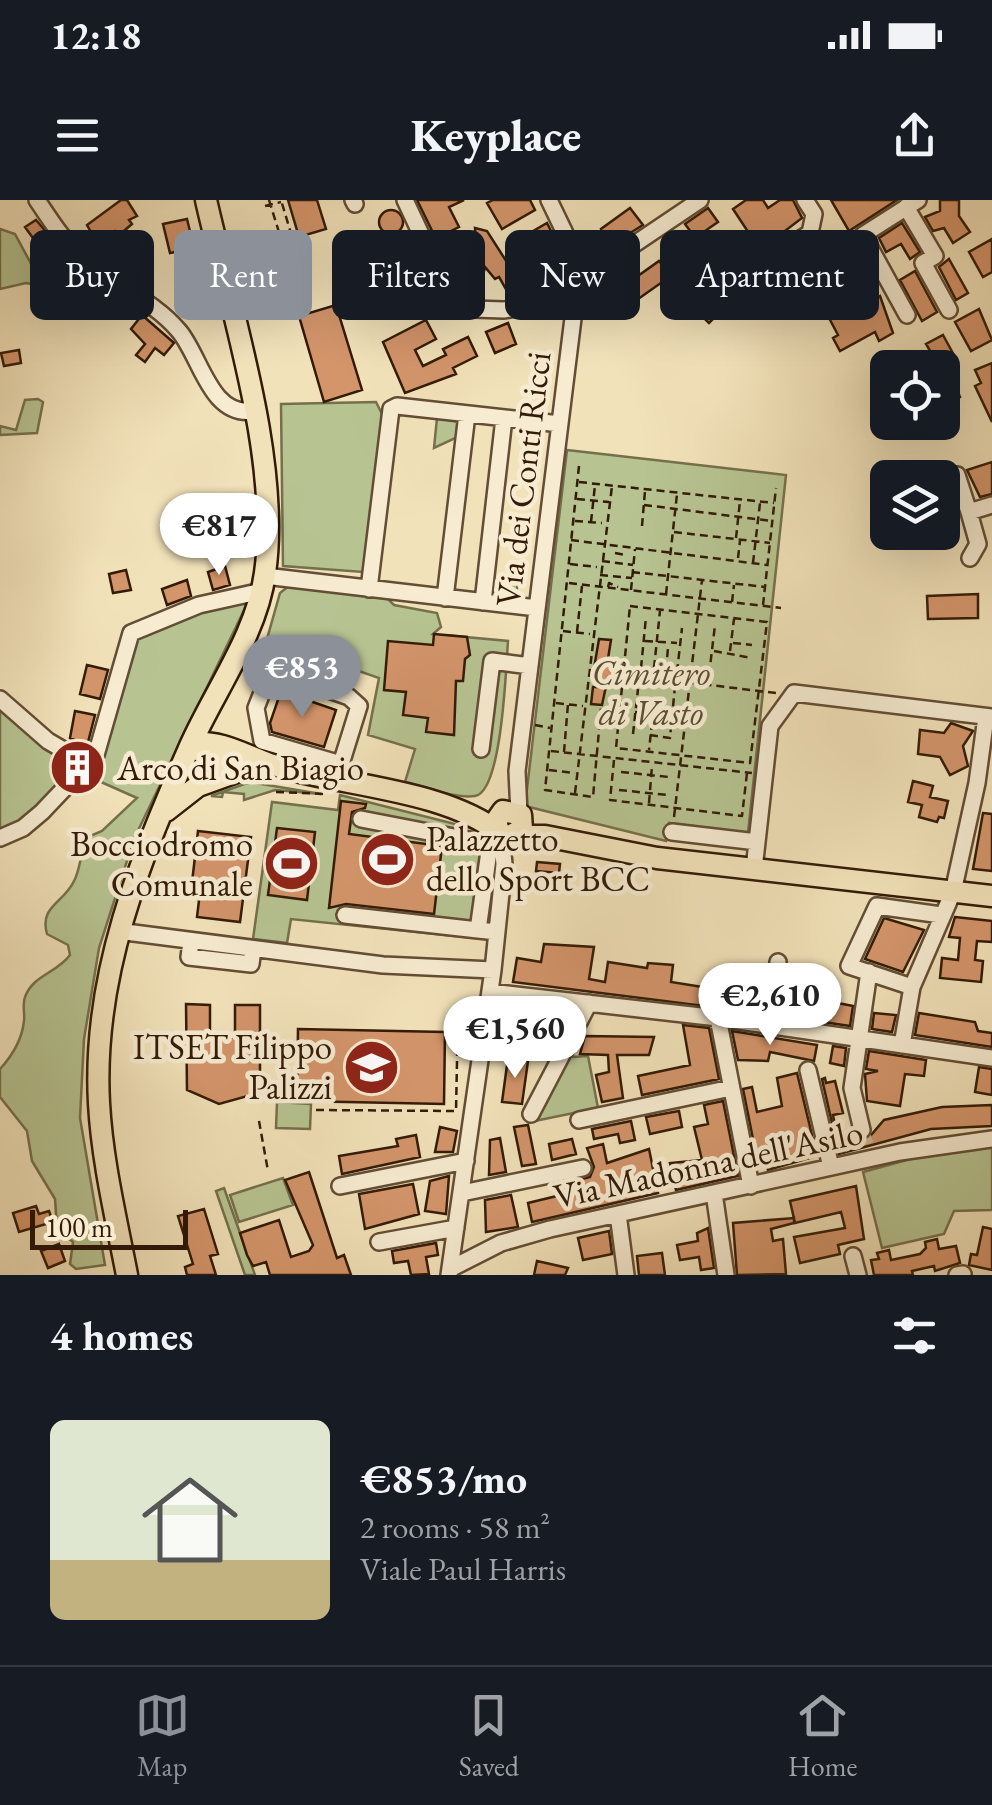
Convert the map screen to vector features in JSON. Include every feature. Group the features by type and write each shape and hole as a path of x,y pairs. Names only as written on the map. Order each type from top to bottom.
{"main road":[{"path":"127,1275 99,1106 100,1033 118,932 159,821 263,583 270,496 206,200"},
{"path":"223,680 215,717 222,737 233,748 267,765"},
{"path":"192,743 233,748"},
{"path":"192,743 219,761 267,765 596,846 701,864 992,896"},
{"path":"159,821 170,806 198,786 267,765"}],"street":[{"path":"37,200 84,260 176,328 206,382 227,406 236,412 253,411"},
{"path":"405,200 449,308 505,307"},
{"name":"Via dei Conti Ricci","path":"549,200 563,230"},
{"path":"640,242 700,200"},
{"path":"805,200 814,214 811,230"},
{"path":"907,315 863,235 912,204 935,256 922,262 950,310"},
{"name":"Via dei Conti Ricci","path":"450,1272 493,970 573,320"},
{"path":"369,589 391,409 560,424"},
{"path":"445,598 467,414"},
{"path":"483,602 504,418"},
{"path":"960,484 978,544 970,558"},
{"path":"970,512 992,506"},
{"path":"0,838 23,828 88,766 99,749 131,633 263,583 369,589 537,608"},
{"path":"481,749 492,661 530,666"},
{"path":"286,675 348,697 359,706 341,764 262,741 256,708 267,680 286,675"},
{"path":"754,870 770,726 794,693 989,717 952,892 912,986 902,1045"},
{"path":"0,698 48,741 88,766"},
{"path":"361,819 490,844 478,930"},
{"path":"673,825 704,836 757,842"},
{"path":"701,864 704,836"},
{"path":"912,986 849,966 877,906 940,914"},
{"path":"344,914 497,932"},
{"path":"118,932 383,965 493,970"},
{"path":"770,1026 778,962"},
{"path":"862,1130 852,1096 869,972"},
{"path":"490,992 718,1018 992,1058"},
{"path":"531,1114 589,1003"},
{"path":"718,1018 752,1186"},
{"path":"808,1070 831,1167"},
{"path":"579,1120 731,1088"},
{"name":"Via Madonna dell'Asilo","path":"450,1272 517,1237 752,1186 868,1154 992,1139"},
{"path":"340,1186 466,1161"},
{"path":"462,1193 583,1168"},
{"path":"714,1194 726,1275"},
{"path":"618,1214 626,1275"},
{"path":"379,1242 456,1228"},
{"path":"852,1256 858,1275"}],"path":[{"path":"265,206 281,201 290,230"},
{"path":"270,202 278,230"},
{"path":"579,466 545,790 592,797 601,708"},
{"path":"578,482 774,504"},
{"path":"591,522 595,484"},
{"path":"574,520 608,524 612,486"},
{"path":"763,606 776,488"},
{"path":"642,526 646,490"},
{"path":"666,594 677,492"},
{"path":"576,499 610,502"},
{"path":"738,561 740,500"},
{"path":"754,563 760,502"},
{"path":"644,505 772,521"},
{"path":"574,794 604,524"},
{"path":"673,532 770,543"},
{"path":"572,540 768,565"},
{"path":"631,590 635,547"},
{"path":"615,553 626,554"},
{"path":"600,561 634,565"},
{"path":"569,564 600,567"},
{"path":"632,572 765,587"},
{"path":"599,575 632,578"},
{"path":"673,825 702,580"},
{"path":"567,583 780,608"},
{"path":"577,632 582,584"},
{"path":"732,602 734,584"},
{"path":"630,606 660,610 767,622 750,763 616,748 630,606"},
{"path":"654,668 660,610"},
{"path":"641,668 646,617"},
{"path":"734,618 729,656 752,658"},
{"path":"709,676 716,625"},
{"path":"677,672 682,628"},
{"path":"562,631 592,634"},
{"path":"644,640 680,644"},
{"path":"731,643 752,644"},
{"path":"666,670 668,648"},
{"path":"712,650 730,652"},
{"path":"656,656 667,658"},
{"path":"624,674 794,693"},
{"path":"650,735 670,738 675,686"},
{"path":"633,734 638,689"},
{"path":"554,703 584,706"},
{"path":"564,752 568,704"},
{"path":"635,712 653,714 649,751"},
{"path":"535,726 552,728"},
{"path":"550,750 749,773 742,816 610,800 614,760"},
{"path":"649,805 652,764"},
{"path":"547,770 577,774"},
{"path":"621,772 670,776"},
{"path":"619,790 668,795"},
{"path":"276,792 326,794"},
{"path":"438,880 480,886"},
{"path":"316,1110 456,1110 458,1013"},
{"path":"260,1121 268,1171"}],"green space":[{"path":"0,229 15,234 30,262 30,284 0,289"},
{"path":"25,400 43,402 37,433 0,435 0,426 16,430"},
{"path":"376,402 384,418 363,572 283,566 281,404"},
{"path":"437,418 460,422 462,435 434,448"},
{"name":"Cimitero di Vasto","path":"567,450 786,475 748,833 669,823 666,841 525,806"},
{"path":"514,569 520,569 515,601 497,599 492,587"},
{"path":"290,585 385,596 394,605 437,613 441,627 433,634 508,641 497,752 484,789 475,796 458,796 405,782 415,749 368,735 379,678 267,639 280,593"},
{"path":"242,598 246,606 134,839 99,948 84,1039 80,1118 105,1265 76,1269 70,1264 73,1242 57,1229 55,1199 32,1161 27,1131 0,1097 0,1069 21,1034 24,1000 29,990 70,955 68,945 47,934 49,911 74,881 90,836 102,831 137,798 83,774 133,636"},
{"path":"0,702 73,763 74,771 32,815 0,835"},
{"path":"250,782 321,794 275,790 244,800 244,794 223,792 222,797 211,796"},
{"path":"340,795 483,831 497,846 483,939 291,919 287,943 253,939 272,802 338,810"},
{"path":"573,1041 573,1057 588,1056 598,1108 530,1122"},
{"path":"277,1102 311,1104 310,1129 276,1128"},
{"path":"992,1145 992,1210 954,1211 944,1234 882,1248 863,1172 958,1146"},
{"path":"283,1178 293,1205 239,1222 230,1195"},
{"path":"224,1188 255,1275 245,1275 216,1191"}],"building":[{"path":"121,200 127,200 137,216 129,220 132,224 125,230 90,230 87,225"},
{"path":"288,200 317,200 326,229 312,233 312,230 297,230"},
{"path":"417,200 464,200 449,207 459,227 432,230"},
{"path":"530,200 535,210 502,229 487,203"},
{"path":"746,200 763,200 768,208 780,200 793,200 802,218 786,230 747,230 733,209"},
{"path":"831,200 897,200 851,230"},
{"path":"940,200 959,200 959,216 970,232 953,243 944,228 933,231 925,217 940,211"},
{"path":"630,208 643,225 635,230 601,229"},
{"path":"708,208 718,222 706,230 689,230 685,224"},
{"path":"387,211 395,211 402,218 399,230 383,230 380,226 380,218"},
{"path":"187,219 190,230 174,230 174,252 170,253 163,224"},
{"path":"36,220 45,230 30,230 30,234 25,227"},
{"path":"902,223 920,252 910,259 901,244 886,252 879,238"},
{"path":"485,230 505,259 505,288 499,277 495,279 485,267"},
{"path":"992,239 992,272 983,277 969,252"},
{"path":"949,259 968,293 956,300 939,267"},
{"path":"660,262 660,284 640,298 640,274"},
{"path":"915,271 937,312 922,321 900,280"},
{"path":"879,297 893,333 879,341 875,332 840,351 830,320 879,320"},
{"path":"332,306 332,320 341,320 362,390 324,402 300,320 312,320 312,312"},
{"path":"979,309 992,340 971,351 955,322"},
{"path":"138,320 148,320 174,343 164,355 155,348 145,362 136,355 145,344 131,329"},
{"path":"426,320 436,339 415,350 423,366 446,355 443,349 468,337 477,356 453,368 456,374 405,393 383,342"},
{"path":"508,323 516,344 495,353 486,332"},
{"path":"943,335 951,350 930,350 926,344"},
{"path":"19,350 21,363 4,366 1,353"},
{"path":"992,363 992,422 975,386 981,383 975,370"},
{"path":"992,462 992,494 980,497 967,470"},
{"path":"225,566 230,585 213,590 208,572"},
{"path":"126,570 131,590 113,593 109,574"},
{"path":"187,580 191,596 167,605 162,589"},
{"path":"978,594 978,618 928,619 927,596"},
{"path":"434,634 467,637 470,655 465,659 463,681 456,681 454,735 426,732 428,718 403,715 406,692 384,690 388,641 433,645"},
{"path":"599,639 611,640 607,665 623,666 622,678 608,677 602,705 591,704 593,687 599,687 593,674"},
{"path":"87,665 108,670 100,699 80,694"},
{"path":"281,691 336,710 324,747 272,732 270,723"},
{"path":"75,711 95,715 87,746 70,738"},
{"path":"951,723 973,731 963,746 968,766 950,775 940,757 918,754 920,730 944,733"},
{"path":"913,781 933,786 930,797 948,801 944,818 939,817 937,822 919,817 922,805 908,802"},
{"name":"Palazzetto dello Sport BCC","path":"341,801 366,804 352,812 349,834 442,846 434,914 346,904 329,908"},
{"path":"983,813 992,814 992,871 973,869"},
{"name":"Bocciodromo Comunale","path":"277,828 315,832 307,900 268,895"},
{"path":"198,831 251,837 240,922 197,917 200,892 191,891"},
{"path":"537,862 560,864 559,873 536,871"},
{"path":"955,917 992,921 992,942 977,941 975,960 983,961 981,982 940,978 942,958 958,960 960,938 949,937"},
{"path":"884,918 924,930 903,972 865,959"},
{"path":"544,944 594,947 589,979 605,982 608,962 647,968 648,963 673,965 671,982 734,992 735,983 743,984 743,990 763,993 760,1013 513,982 517,958 541,962"},
{"path":"808,997 853,1006 850,1026 783,1016 784,1004 797,1006 798,1001 808,1002"},
{"path":"186,1004 210,1005 210,1037 221,1040 235,1037 235,1005 260,1005 260,1087 255,1094 219,1104 187,1090"},
{"path":"874,1013 896,1015 892,1032 872,1029"},
{"path":"919,1013 975,1022 978,1031 992,1033 992,1047 915,1035"},
{"path":"521,1015 565,1021 565,1025 557,1039 519,1034"},
{"path":"683,1025 709,1028 719,1079 642,1095 638,1076 690,1065"},
{"name":"ITSET Filippo Palizzi","path":"298,1029 445,1032 444,1104 297,1101"},
{"path":"732,1031 817,1045 814,1061 770,1052 768,1061 738,1060"},
{"path":"585,1036 654,1037 649,1055 617,1055 623,1098 602,1102 596,1075 609,1072 608,1055 580,1054"},
{"path":"833,1046 846,1048 844,1066 830,1063"},
{"path":"869,1051 926,1060 924,1076 905,1074 900,1106 867,1101 865,1074 878,1071 866,1069"},
{"path":"508,1058 528,1061 522,1104 502,1102"},
{"path":"979,1067 992,1069 992,1095 975,1092"},
{"path":"797,1073 817,1156 768,1170 766,1162 758,1164 743,1089 752,1087 757,1112 782,1106 777,1078"},
{"path":"822,1079 826,1083 835,1081 843,1113 833,1115 836,1130 847,1134 851,1147 852,1135 866,1141 884,1120 942,1107 992,1105 992,1126 931,1129 839,1154"},
{"path":"723,1101 738,1176 676,1190 670,1163 702,1160 694,1127 708,1124 704,1105"},
{"path":"679,1111 682,1127 650,1134 646,1117"},
{"path":"631,1121 635,1140 620,1143 618,1134 594,1139 592,1129"},
{"path":"528,1125 536,1164 522,1166 514,1127"},
{"path":"440,1127 457,1131 453,1152 435,1152"},
{"path":"416,1135 420,1157 342,1174 339,1156 398,1146 396,1139"},
{"path":"500,1138 506,1172 489,1175 490,1140"},
{"path":"572,1139 576,1154 552,1160 549,1144"},
{"path":"603,1144 607,1163 649,1149 658,1193 532,1222 528,1203 565,1194 563,1184 590,1177 594,1167 587,1148"},
{"path":"309,1172 337,1258 344,1255 351,1275 270,1275 266,1262 253,1266 247,1255 240,1233 279,1220 291,1257 309,1251 313,1245 285,1180"},
{"path":"449,1176 446,1214 425,1211 430,1181"},
{"path":"413,1184 419,1214 365,1229 359,1194"},
{"path":"856,1186 864,1239 838,1245 840,1254 800,1263 794,1237 845,1228 841,1212 795,1223 790,1201"},
{"path":"511,1195 518,1227 486,1232 485,1200"},
{"path":"36,1206 39,1214 49,1211 53,1222 19,1232 13,1213"},
{"path":"204,1209 218,1254 210,1256 216,1275 187,1275 185,1267 193,1264 178,1216"},
{"path":"794,1218 794,1223 771,1229 773,1241 783,1239 786,1274 737,1275 733,1223"},
{"path":"983,1227 992,1229 992,1270 969,1265 971,1254 977,1255"},
{"path":"708,1228 714,1268 701,1270 699,1257 680,1260 677,1245 698,1241 697,1233"},
{"path":"609,1231 612,1254 583,1260 578,1238"},
{"path":"937,1239 939,1249 956,1246 960,1263 935,1271 934,1266 912,1271 913,1275 874,1275 871,1260 879,1259 877,1253 889,1250 891,1260 920,1254 926,1248 925,1242"},
{"path":"436,1243 438,1255 426,1257 429,1274 411,1275 408,1261 394,1263 392,1251"},
{"path":"59,1244 65,1261 48,1268 41,1251"},
{"path":"662,1253 665,1275 639,1275 637,1256"},
{"path":"537,1261 568,1268 565,1275 534,1275"}],"tunnel":[{"path":"862,1130 867,1149"}],"place":[{"name":"Arco di San Biagio","path":"78,768"},
{"name":"Palazzetto dello Sport BCC","path":"387,859"},
{"name":"Bocciodromo Comunale","path":"292,864"},
{"name":"ITSET Filippo Palizzi","path":"371,1067"}]}
